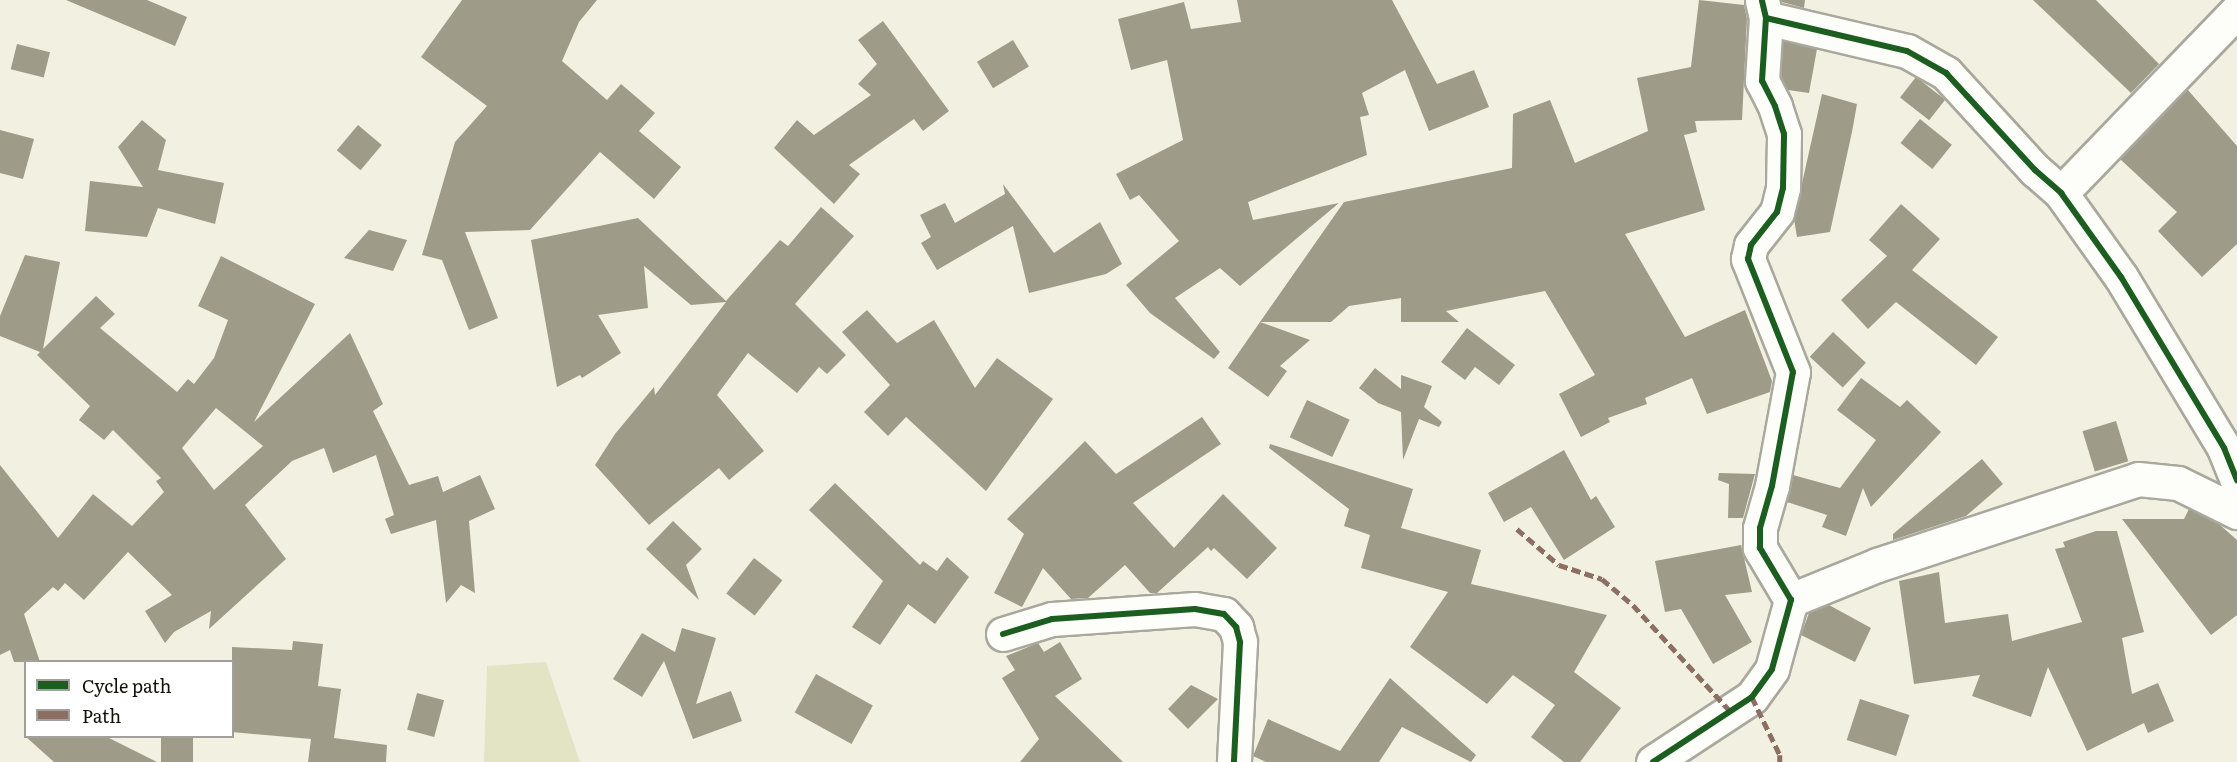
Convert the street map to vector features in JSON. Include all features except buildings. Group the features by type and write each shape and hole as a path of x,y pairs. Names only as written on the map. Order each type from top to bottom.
{"street":[{"path":"1653,762 1752,697 1772,669 1791,600 1760,548 1760,528 1772,486 1793,372 1748,251 1777,212 1784,188 1784,134 1775,105 1762,81 1764,9 1907,51 1946,73 2035,170 2061,193 2121,277 2224,448 2237,480"},
{"path":"2061,193 2237,11"},
{"path":"1791,600 1877,565 2138,479 2178,483 2237,512"},
{"path":"1003,634 1073,617 1195,609 1224,614 1236,627 1240,642 1234,762"}],"green space":[{"path":"546,662 580,762 484,762 487,666"}],"marked path":[{"path":"1517,529 1559,565 1602,579 1633,605 1732,713"},
{"path":"1752,697 1780,755 1780,762"}],"cycle path":[{"path":"1653,762 1752,697 1772,669 1791,600 1760,548 1760,528 1772,486 1793,372 1748,259 1751,245 1777,212 1783,188 1784,134 1775,106 1762,81 1766,18 1762,0"},
{"path":"1766,18 1907,51 1946,73 2035,170 2061,193 2121,277 2224,448 2237,480"},
{"path":"1003,634 1052,619 1195,609 1224,614 1236,627 1240,642 1234,762"}]}
